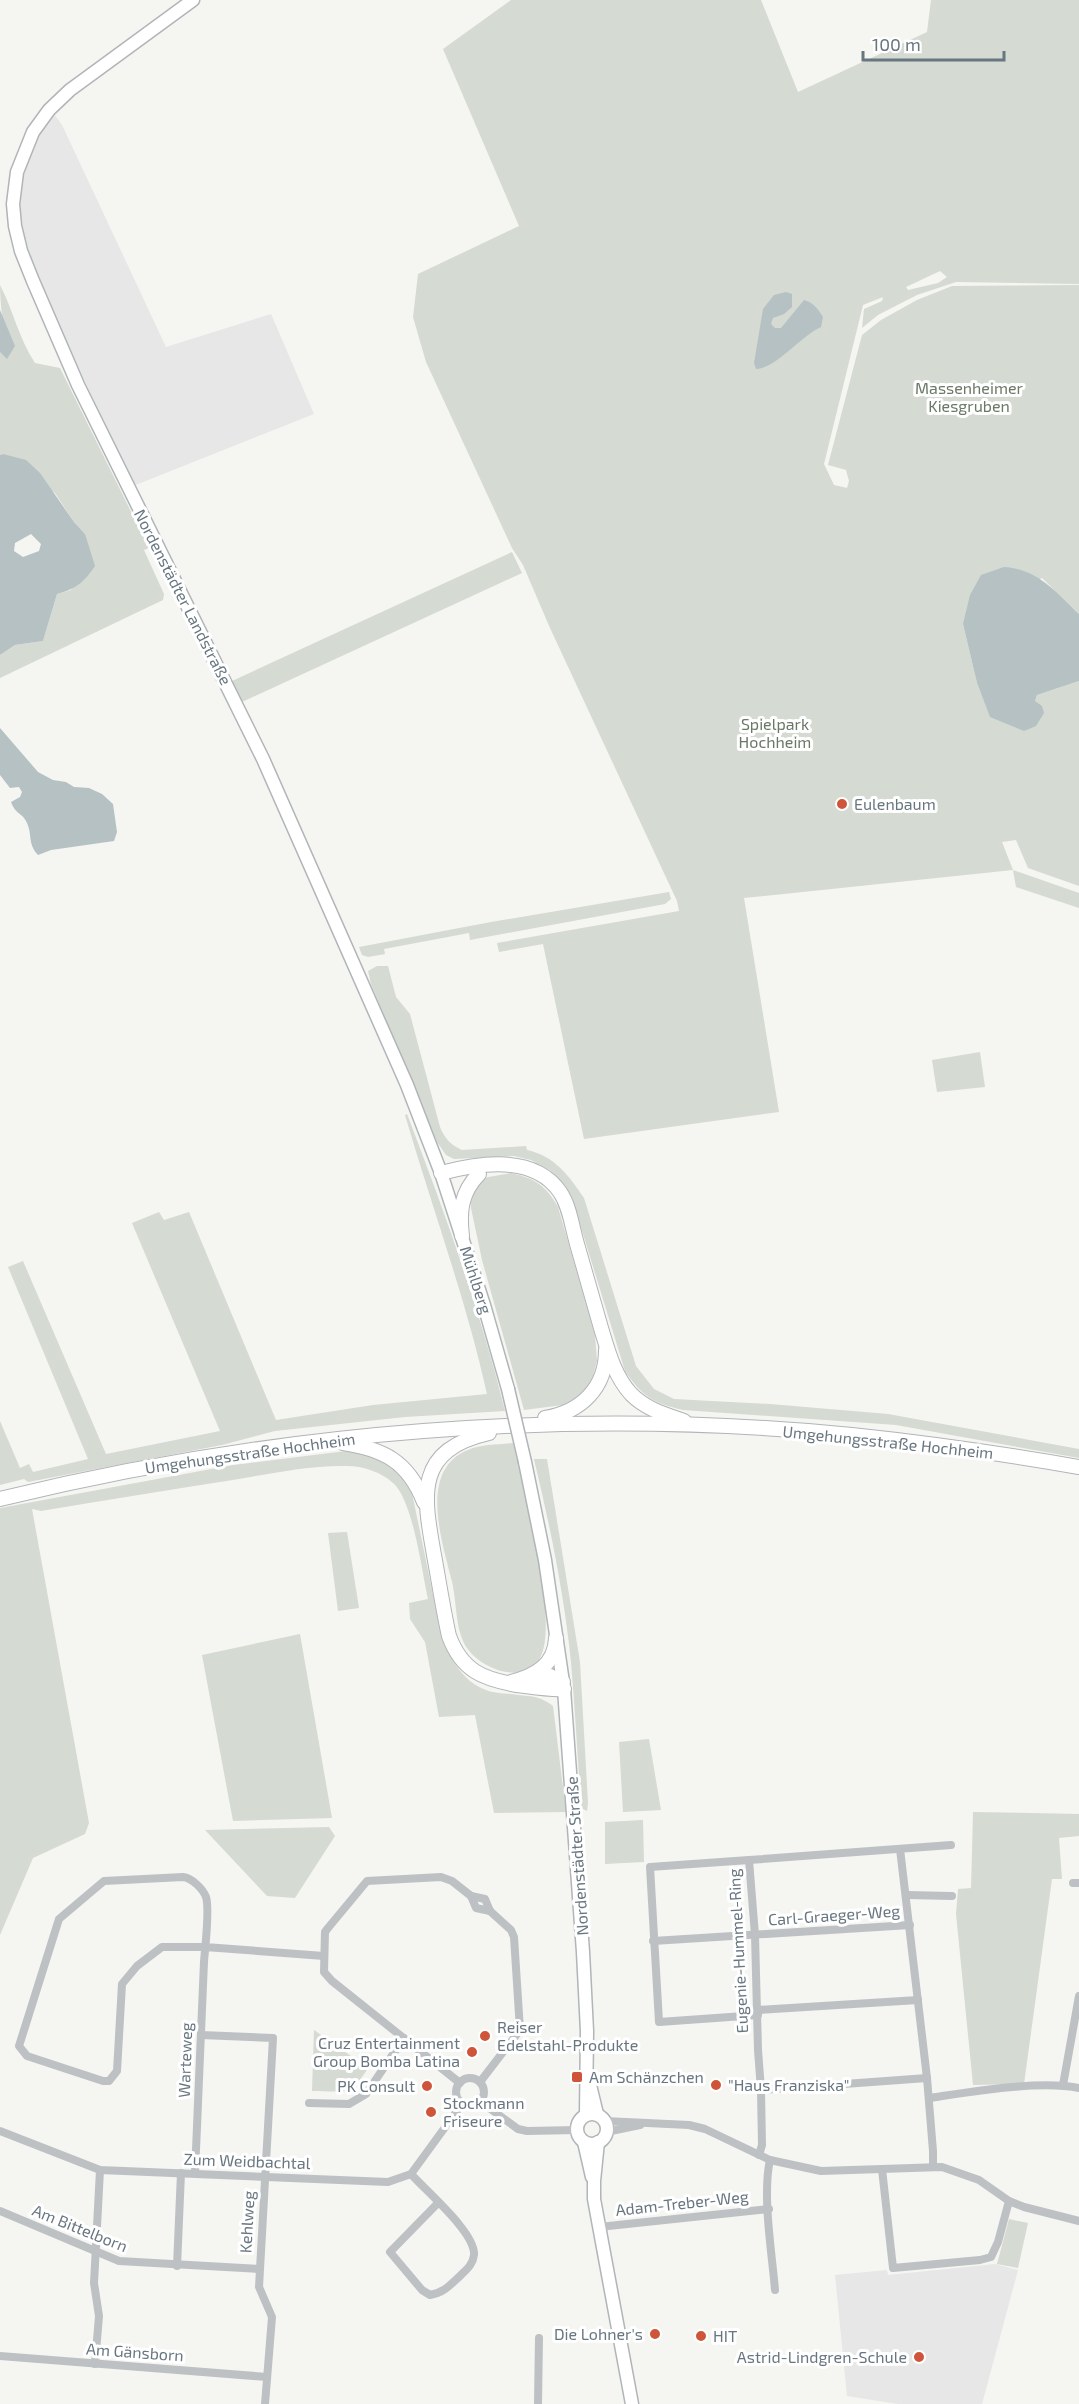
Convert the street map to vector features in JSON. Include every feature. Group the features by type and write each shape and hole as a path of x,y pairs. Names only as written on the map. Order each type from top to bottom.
{"main road":[{"name":"Nordenstädter Landstraße","path":"193,0 70,90 49,110 33,132 18,171 13,204 15,225 21,250 33,282 78,385 263,759 378,1017 441,1173"},
{"path":"441,1173 460,1168 515,1165 533,1170 548,1180 559,1192 567,1206 604,1339 616,1372 633,1395 655,1411 697,1425"},
{"path":"441,1173 458,1179 469,1179 496,1166"},
{"name":"Mühlberg","path":"441,1173 508,1389 525,1462"},
{"path":"462,1236 460,1222 464,1195 470,1183 479,1174"},
{"path":"503,1426 560,1415 583,1402 595,1389 603,1374 606,1356 604,1339"},
{"path":"526,1425 465,1440 448,1451 429,1478 426,1510 452,1644 460,1658 472,1670 487,1678 544,1689 563,1686"},
{"path":"503,1426 697,1425"},
{"name":"Umgehungsstraße Hochheim","path":"697,1425 850,1435 935,1444 1079,1467"},
{"name":"Umgehungsstraße Hochheim","path":"0,1499 146,1467 323,1440 503,1426"},
{"path":"323,1440 368,1447 389,1456 412,1479 426,1510"},
{"name":"Nordenstädter Straße","path":"525,1462 545,1560 563,1686 584,1952 587,2075 598,2125 594,2181"},
{"path":"526,1678 539,1671 548,1662 554,1650 556,1638"},
{"path":"506,1683 548,1676 563,1686"},
{"name":"Nordenstädter Straße","path":"598,2125 578,2122 577,2130 584,2142 594,2181 599,2227 629,2389 634,2404"},
{"path":"584,2142 598,2125"}],"street":[{"name":"Eugenie-Hummel-Ring","path":"759,2155 762,2145 761,2090 755,1935 749,1860 951,1845"},
{"path":"900,1849 927,2078 933,2166"},
{"path":"749,1860 650,1867 659,2022 918,2000"},
{"path":"205,1947 206,1896 192,1880 183,1876 100,1883 56,1923 20,2042 21,2050 27,2056 98,2080 109,2081 114,2077 118,2065 122,1984 125,1978 162,1947 205,1947 324,1956"},
{"path":"460,2083 332,1981 324,1972 328,1928 367,1881 441,1877 452,1881 471,1896 485,1899 490,1911 511,1930 514,1937 520,2030 480,2082"},
{"path":"907,1895 952,1896"},
{"name":"Carl-Graeger-Weg","path":"653,1941 910,1925"},
{"name":"Warteweg","path":"195,2174 205,1947"},
{"path":"1063,2085 1079,1996"},
{"name":"Kehlweg","path":"201,2035 273,2038 259,2269 260,2294 272,2312 265,2404"},
{"path":"309,2103 349,2104 366,2094 404,2038"},
{"path":"468,2078 480,2082 485,2094 481,2102 474,2106 462,2104 456,2091 460,2083 468,2078"},
{"path":"761,2090 927,2078"},
{"path":"929,2098 971,2092 1063,2085 1079,2088"},
{"path":"481,2102 518,2129 526,2131 577,2130"},
{"path":"438,2204 390,2252 422,2290 430,2295 445,2290 469,2267 474,2256 473,2249 466,2233 411,2174 462,2104"},
{"path":"598,2125 672,2123 705,2129 770,2160 821,2171 933,2166 951,2169 971,2177 1009,2201 1033,2211 1079,2222"},
{"name":"Zum Weidbachtal","path":"0,2130 100,2170 388,2182 411,2174"},
{"name":"Adam-Treber-Weg","path":"770,2160 769,2209 776,2290"},
{"path":"882,2169 893,2268 991,2257 998,2242 1009,2201"},
{"path":"95,2364 99,2316 94,2283 100,2170"},
{"path":"177,2266 181,2173"},
{"name":"Adam-Treber-Weg","path":"599,2227 769,2209"},
{"name":"Am Bittelborn","path":"0,2211 95,2252 128,2263 259,2269"},
{"path":"538,2404 539,2338"},
{"name":"Am Gänsborn","path":"0,2356 267,2377"}],"shaded area":[{"path":"54,114 62,125 166,347 271,314 314,414 133,486 37,277 22,231 20,211 23,172 37,136"},
{"path":"786,292 792,294 792,307 784,314 773,318 771,324 775,328 781,328 804,300 815,306 823,317 821,327 771,364 756,369 754,363 763,309 774,295"},
{"path":"0,310 15,346 7,359 0,352"},
{"path":"0,455 26,460 40,473 85,534 95,566 79,584 57,594 43,641 15,645 0,655","holes":["31,534 41,544 39,551 23,557 14,551 15,543"]},
{"path":"1004,567 1027,572 1037,577 1079,614 1079,681 1037,695 1035,701 1042,706 1044,713 1036,726 1024,731 990,717 977,683 963,624 970,595 981,575"},
{"path":"0,728 38,772 74,787 89,788 102,794 113,804 117,832 114,841 51,850 38,855 32,846 26,821 11,802 20,797 22,792 19,787 10,788 0,775"},
{"name":"Astrid-Lindgren-Schule","path":"995,2264 1018,2270 982,2404 898,2404 847,2396 835,2275 887,2270 888,2275"}],"green space":[{"path":"511,0 761,0 798,92 927,32 931,0 1079,0 1079,284 956,282 917,295 878,315 862,328 864,309 882,301 883,297 863,305 824,464 834,485 847,488 849,481 846,470 828,465 862,335 881,320 917,300 952,286 1079,285 1079,614 1042,578 963,624 977,683 990,716 1035,701 1037,695 1079,681 1079,886 1028,868 1016,840 1002,842 1013,870 744,898 779,1112 584,1139 543,944 499,952 497,943 679,911 677,901 523,565 512,548 426,362 413,317 418,274 519,226 443,49","holes":["940,271 947,277 938,283 908,290 906,287"]},
{"path":"0,285 35,363 60,368 149,548 144,550 164,594 163,600 0,678 0,655 15,645 43,641 57,594 71,590 85,534 55,493 3,454 0,455 0,352 7,358"},
{"path":"512,552 522,573 242,702 232,681"},
{"path":"1013,870 1079,893 1079,908 1016,887"},
{"path":"669,892 671,899 665,904 470,940 469,933 384,949 385,954 368,957 362,955 359,947 491,922"},
{"path":"377,966 388,966 396,997 410,1014 440,1127 449,1141 462,1150 526,1146 527,1150 546,1157 560,1168 584,1198 636,1366 654,1389 674,1399 888,1414 1079,1449 1079,1458 896,1425 683,1410 649,1397 637,1387 625,1371 576,1211 561,1182 550,1170 531,1160 514,1156 454,1159 446,1155 437,1142 371,984 368,971"},
{"path":"980,1052 985,1087 937,1092 932,1060"},
{"path":"407,1114 473,1298 505,1411 405,1417 275,1431 222,1445 28,1482 24,1479 0,1485 0,1421 20,1468 29,1464 33,1472 88,1459 8,1267 23,1261 106,1454 220,1431 132,1223 159,1212 164,1220 189,1212 276,1420 373,1405 487,1394 459,1288 405,1115"},
{"path":"511,1173 539,1184 549,1193 558,1207 595,1335 597,1361 593,1376 586,1389 563,1405 524,1410 482,1260 470,1193 483,1178"},
{"path":"513,1443 538,1553 546,1615 545,1640 540,1658 533,1666 514,1673 492,1668 482,1662 474,1656 463,1641 458,1625 454,1590 437,1509 438,1491 443,1474 452,1460 473,1448"},
{"path":"346,1451 368,1454 385,1462 400,1475 412,1493 442,1638 449,1654 464,1676 486,1690 537,1698 553,1706 566,1812 494,1813 475,1715 439,1717 425,1642 410,1619 409,1603 428,1599 416,1537 400,1492 383,1476 359,1467 320,1467 41,1511 32,1509 89,1823 85,1834 33,1858 0,1935 0,1508 233,1465"},
{"path":"534,1459 547,1459 580,1662 587,1811 581,1808 571,1662 565,1611"},
{"path":"347,1532 359,1608 338,1611 328,1533"},
{"path":"300,1634 332,1818 233,1821 202,1655"},
{"path":"649,1739 661,1810 623,1812 619,1742"},
{"path":"973,1812 1079,1814 1079,1836 1059,1838 1062,1879 1052,1879 1024,2084 973,2085 956,1914 958,1889 971,1888"},
{"path":"643,1820 644,1862 605,1864 605,1822"},
{"path":"329,1827 335,1836 295,1898 267,1896 205,1830"},
{"path":"314,2030 368,2068 351,2088 339,2091 312,2091"},
{"path":"1009,2219 1028,2223 1018,2268 997,2264"}],"place":[{"name":"Eulenbaum","path":"842,804"},
{"name":"Reiser Edelstahl-Produkte","path":"485,2036"},
{"name":"Cruz Entertainment Group Bomba Latina","path":"472,2052"},
{"name":"Am Schänzchen","path":"577,2077"},
{"name":"\"Haus Franziska\"","path":"716,2085"},
{"name":"PK Consult","path":"427,2086"},
{"name":"Stockmann Friseure","path":"431,2112"},
{"name":"Die Lohner's","path":"655,2334"},
{"name":"HIT","path":"701,2336"},
{"name":"Astrid-Lindgren-Schule","path":"919,2357"}],"park label":[{"name":"Massenheimer Kiesgruben","path":"969,397"},
{"name":"Spielpark Hochheim","path":"775,733"}]}
